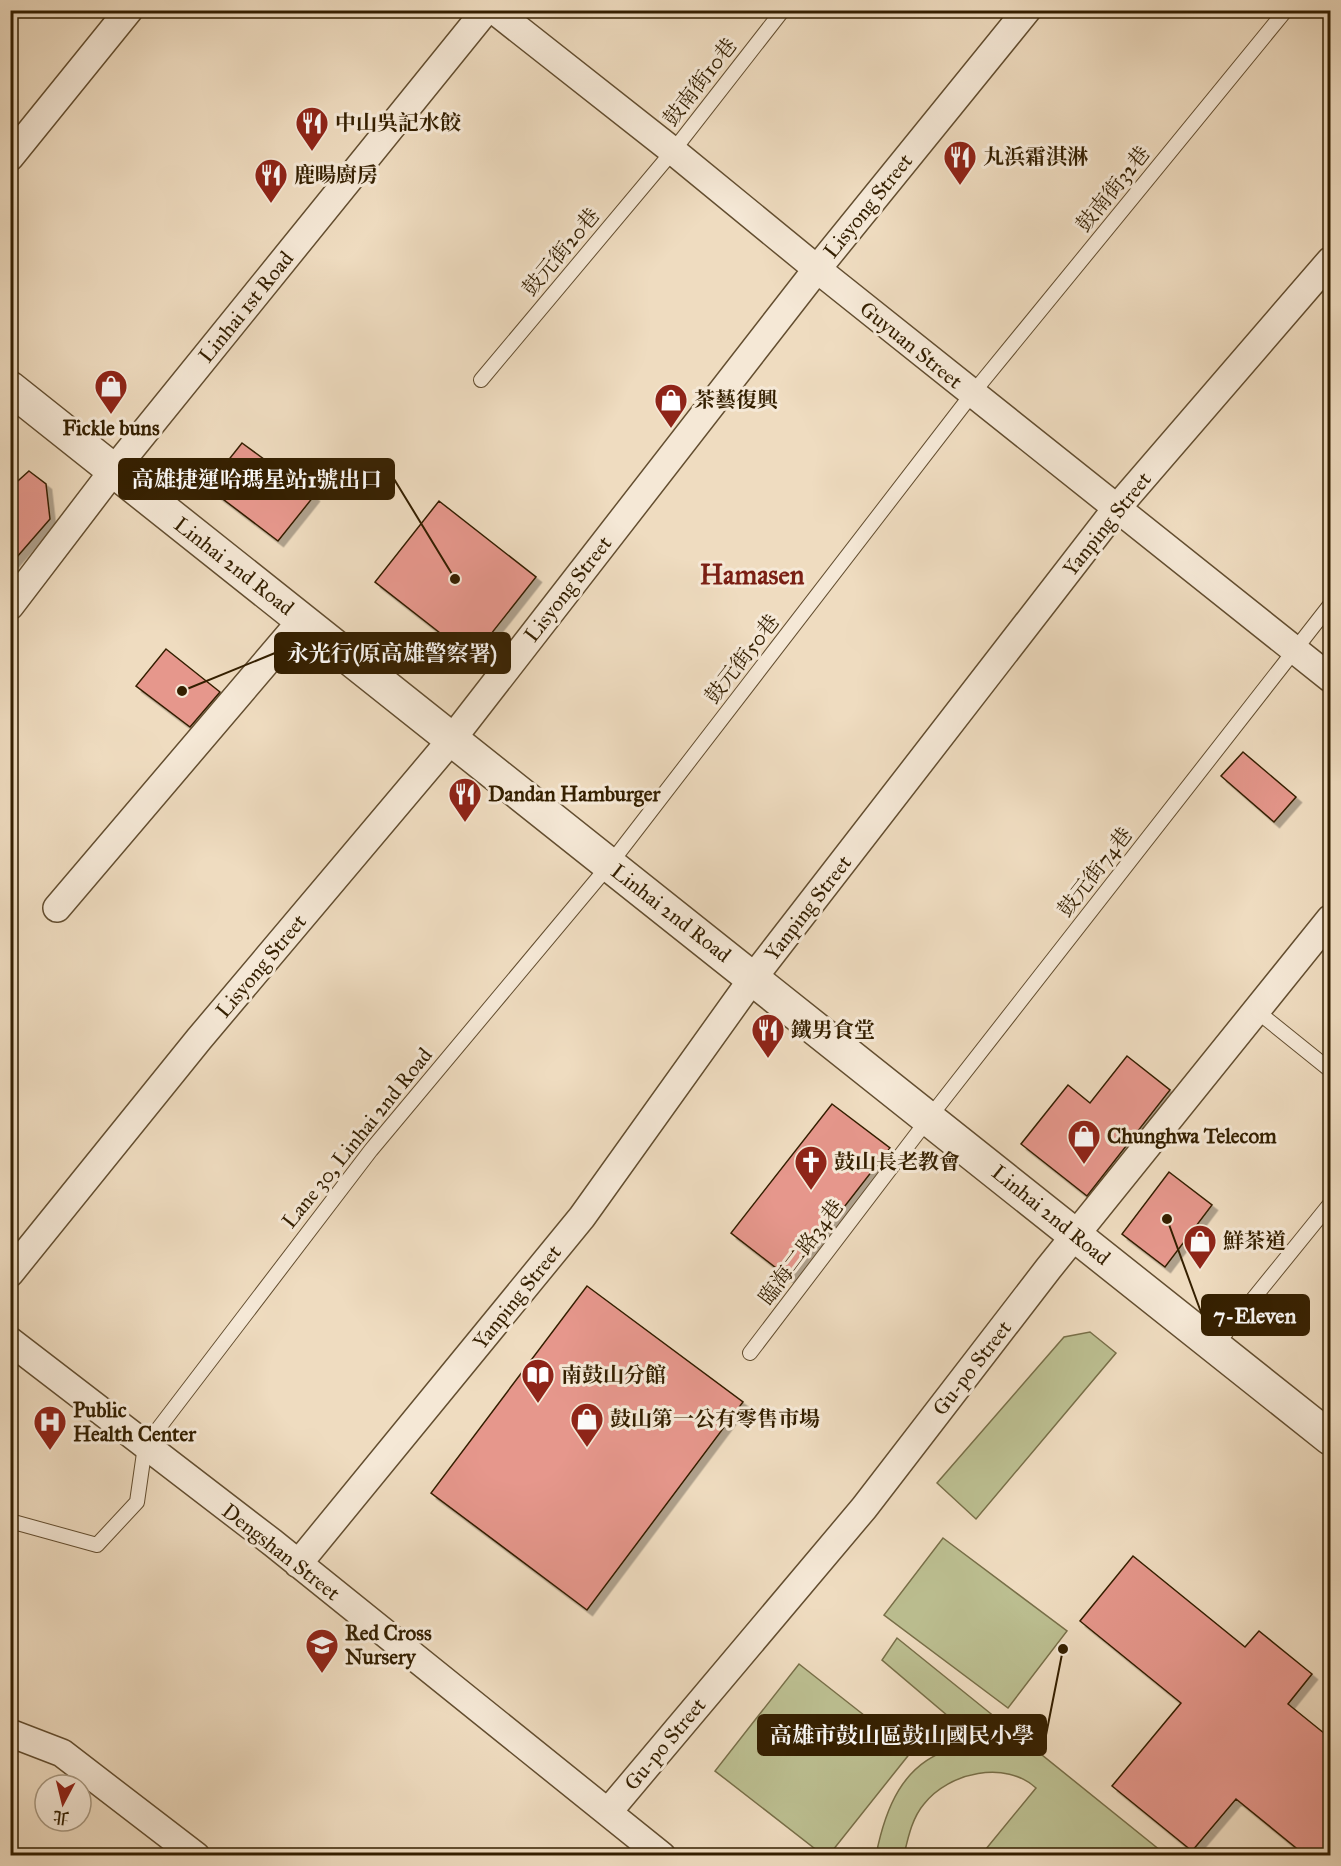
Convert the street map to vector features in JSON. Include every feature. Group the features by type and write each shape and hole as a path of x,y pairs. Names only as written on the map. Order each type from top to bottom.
{"street":[{"path":"10,157 129,10"},
{"name":"Linhai 1st Road","path":"10,606 113,471 486,10"},
{"name":"Guyuan Street","path":"494,10 673,151 1294,652 1330,678"},
{"name":"Lisyong Street","path":"10,1273 199,1039 452,739 817,269 1027,10"},
{"name":"Yanping Street","path":"298,1564 582,1217 753,978 1116,509 1330,261"},
{"name":"Linhai 2nd Road","path":"10,388 1330,1438"},
{"path":"57,908 302,620"},
{"name":"Gu-po Street","path":"609,1812 864,1508 1076,1236 1258,1012 1330,919"},
{"name":"Dengshan Street","path":"10,1341 298,1564 662,1856"},
{"path":"10,1733 62,1753 196,1856"}],"lane":[{"name":"鼓南街10巷","path":"673,151 783,10"},
{"name":"鼓南街32巷","path":"972,394 1286,10"},
{"name":"鼓元街20巷","path":"481,380 673,151"},
{"name":"鼓元街50巷","path":"610,864 972,394"},
{"name":"鼓元街74巷","path":"929,1118 1330,605"},
{"name":"Lane 30, Linhai 2nd Road","path":"145,1446 370,1150 610,864"},
{"path":"1258,1012 1330,1070"},
{"name":"臨海二路34巷","path":"750,1353 929,1118"},
{"path":"1215,1346 1330,1204"},
{"path":"10,1521 97,1545 137,1502 145,1446"}],"green space":[{"path":"1090,1332 1116,1353 976,1519 937,1483 1064,1337"},
{"path":"943,1538 1067,1631 1008,1708 884,1615"},
{"path":"897,1638 1166,1855 981,1855 1036,1788 1024,1779 994,1772 963,1777 935,1793 916,1815 904,1855 876,1855 891,1805 908,1777 920,1765 956,1748 988,1750 882,1660"},
{"path":"799,1664 911,1752 829,1855 823,1855 715,1771"}],"building":[{"path":"242,443 314,496 278,541 207,487"},
{"path":"29,471 46,484 50,519 10,565 10,488"},
{"path":"439,501 536,577 472,658 375,582"},
{"path":"166,649 220,692 190,727 136,686"},
{"path":"1243,752 1296,797 1274,822 1221,776"},
{"path":"1127,1056 1170,1090 1087,1196 1021,1144 1068,1085 1090,1103"},
{"name":"鼓山長老教會","path":"832,1104 890,1148 789,1278 731,1233"},
{"path":"1169,1172 1212,1205 1165,1267 1122,1234"},
{"name":"鼓山第一公有零售市場","path":"587,1286 743,1402 587,1610 431,1493"},
{"path":"1133,1556 1245,1647 1259,1631 1312,1674 1288,1704 1330,1738 1330,1856 1306,1856 1236,1799 1192,1851 1112,1786 1181,1703 1080,1621"}],"place":[{"name":"中山吳記水餃","path":"312,152"},
{"name":"丸浜霜淇淋","path":"960,186"},
{"name":"鹿暘廚房","path":"271,204"},
{"name":"Fickle buns","path":"111,415"},
{"name":"茶藝復興","path":"671,429"},
{"name":"高雄捷運哈瑪星站1號出口","path":"455,579"},
{"name":"永光行(原高雄警察署)","path":"182,691"},
{"name":"Dandan Hamburger","path":"465,823"},
{"name":"鐵男食堂","path":"768,1059"},
{"name":"Chunghwa Telecom","path":"1084,1165"},
{"name":"鼓山長老教會","path":"811,1191"},
{"name":"7-Eleven","path":"1167,1219"},
{"name":"鮮茶道","path":"1200,1270"},
{"name":"南鼓山分館","path":"538,1404"},
{"name":"鼓山第一公有零售市場","path":"587,1448"},
{"name":"Public Health Center","path":"50,1451"},
{"name":"高雄市鼓山區鼓山國民小學","path":"1063,1649"},
{"name":"Red Cross Nursery","path":"322,1674"}],"district":[{"name":"Hamasen","path":"752,575"}]}
